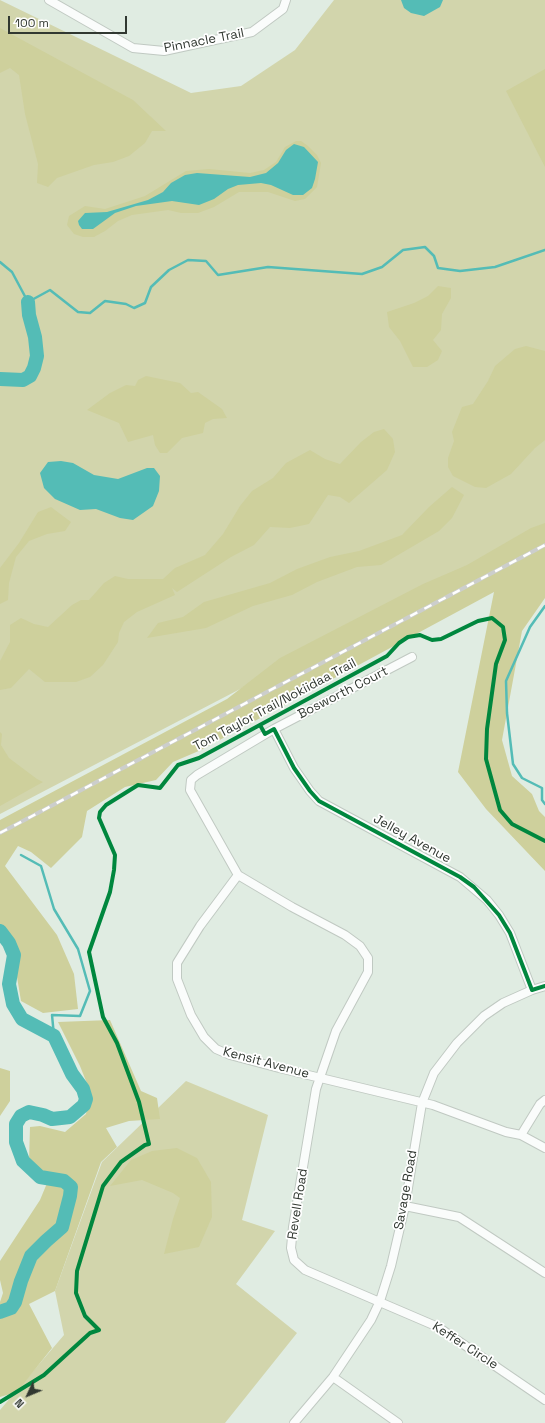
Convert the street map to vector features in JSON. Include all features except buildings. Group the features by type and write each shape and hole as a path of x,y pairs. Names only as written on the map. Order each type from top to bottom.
{"street":[{"name":"Pinnacle Trail","path":"49,0 133,48 164,51 252,32 283,8 286,0"},
{"name":"Bosworth Court","path":"274,728 412,657"},
{"path":"274,728 197,774 191,780 190,790 238,875 345,936 360,946 368,958 368,972 336,1031 320,1078"},
{"name":"Jelley Avenue","path":"274,728 294,768 319,801 460,876 487,900 499,915 510,933 532,990"},
{"name":"Kensit Avenue","path":"238,875 200,926 177,963 177,979 182,994 204,1037 216,1049 230,1055 433,1105 506,1132 522,1135 545,1148"},
{"name":"Savage Road","path":"294,1423 333,1377 371,1320 380,1301 391,1266 405,1206 422,1103 434,1074 445,1058 484,1016 503,1003 545,986"},
{"name":"Revell Road","path":"320,1078 316,1089 293,1227 292,1248 294,1260 305,1270 369,1298 380,1301"},
{"path":"522,1135 540,1104 545,1100"},
{"path":"405,1206 459,1217 545,1273"},
{"name":"Keffer Circle","path":"380,1301 438,1326 545,1400"},
{"path":"333,1377 398,1423"}],"green space":[{"path":"0,0 191,93 241,86 295,50 334,0 545,0 545,533 513,547 0,814"},
{"path":"0,28 133,100 166,131 152,131 145,143 129,156 113,162 94,165 57,178 48,187 37,183 38,164 25,114 19,75 10,68 0,73"},
{"path":"545,69 545,167 506,91"},
{"path":"296,141 301,141 308,146 317,155 321,163 317,187 305,199 295,201 268,192 239,192 214,207 198,213 181,213 168,210 132,215 118,221 94,237 83,237 74,234 67,225 69,216 85,206 105,209 145,196 186,171 209,169 250,173 264,170 276,162 285,147"},
{"path":"438,286 451,288 451,298 442,314 441,330 433,340 442,351 438,360 427,367 413,367 400,341 389,327 387,312 414,303 428,296"},
{"path":"526,346 545,351 545,440 535,448 511,474 486,488 475,487 453,476 448,467 448,458 454,441 452,432 462,407 473,404 488,381 495,366 515,349"},
{"path":"146,376 180,383 191,393 198,392 222,409 227,418 213,419 205,423 203,433 182,438 167,453 160,453 155,445 153,435 128,442 119,423 87,410 110,393 126,385 135,386 138,380"},
{"path":"384,429 393,439 395,452 387,470 349,503 340,497 328,495 309,524 290,528 270,527 254,545 231,557 177,592 172,588 175,595 137,612 124,622 119,633 118,642 103,665 90,677 76,682 45,682 29,669 11,688 0,690 0,661 10,642 10,625 21,618 34,624 48,627 72,605 81,600 89,600 104,583 115,576 128,579 163,579 175,568 205,555 223,534 240,506 252,491 273,478 286,463 310,450 325,459 340,464 361,442 374,432"},
{"path":"452,487 464,495 452,518 439,531 381,565 357,567 317,582 292,595 253,606 206,628 147,638 158,623 183,617 204,602 270,583 297,569 330,557 359,551 402,535 429,507"},
{"path":"51,507 71,522 65,531 47,534 29,541 16,557 9,583 8,600 0,604 0,568 19,543 38,512"},
{"path":"545,523 545,598 522,631 502,740 512,776 532,794 539,811 545,817 545,871 486,809 458,772 494,592 201,750 173,762 156,780 125,787 87,811 82,837 51,868 31,852 18,846 5,866 57,935 74,974 78,1009 43,1013 21,1001 9,939 0,926 0,820 227,699 280,658 423,584 467,565 531,528"},
{"path":"0,732 2,734 1,745 9,758 43,782 0,806"},
{"path":"110,1020 141,1091 157,1098 160,1119 129,1121 106,1128 117,1147 101,1162 55,1291 29,1304 52,1348 17,1392 0,1397 0,1302 3,1293 0,1280 0,1261 40,1200 50,1176 29,1162 30,1127 40,1126 65,1132 86,1114 90,1091 80,1066 58,1022"},
{"path":"0,1068 10,1071 10,1101 0,1116"},
{"path":"186,1081 268,1115 242,1220 275,1231 236,1284 297,1333 225,1423 0,1423 0,1410 64,1335 55,1291 102,1162"},
{"path":"177,1148 197,1158 211,1182 212,1217 199,1247 164,1254 180,1198 173,1193 142,1180 110,1186 131,1160 152,1151"}],"water":[{"path":"401,0 443,0 440,7 424,16 411,13 404,8"},
{"path":"294,144 304,147 318,162 312,188 303,195 293,195 271,185 261,183 238,185 228,189 214,199 199,205 172,201 136,206 115,213 93,229 82,229 79,225 78,221 85,213 107,212 148,200 163,192 171,183 185,175 197,173 250,177 266,173 278,163 286,150"},
{"path":"61,461 73,463 94,475 118,479 147,468 154,468 160,476 159,491 153,506 133,520 120,518 96,509 80,510 55,499 44,488 40,473 48,462"}],"waterway":[{"path":"0,262 12,272 28,302 50,290 78,312 90,313 105,301 126,304 134,308 145,303 151,287 169,270 188,260 206,261 218,275 268,267 362,274 382,267 403,250 425,247 434,256 438,268 460,271 495,267 545,250"},
{"path":"0,379 23,380 30,376 34,368 37,356 28,302"},
{"path":"545,606 530,627 506,681 507,713 513,764 522,778 542,788 542,800 545,804"},
{"path":"21,855 41,866 54,909 78,949 90,991 80,1016 52,1015 54,1036"},
{"path":"0,931 9,943 14,955 9,984 13,1004 22,1019 54,1036 72,1074 83,1089 86,1099 84,1105 70,1117 52,1119 43,1115 29,1112 21,1116 16,1124 16,1142 23,1161 40,1177 64,1181 71,1187 62,1227 31,1256 21,1281 15,1302 11,1308 0,1312"}],"railway":[{"path":"0,833 545,545"}],"cycle path":[{"name":"Tom Taylor Trail/Nokiidaa Trail","path":"0,1402 44,1375 90,1333 99,1330 85,1316 76,1293 77,1271 103,1186 121,1162 145,1145 149,1144 139,1102 117,1043 103,1017 89,952 110,892 114,870 115,855 99,818 100,812 106,805 138,785 160,788 178,765 199,758 387,656 399,643 408,637 420,635 432,640 441,639 478,621 492,618 503,627 505,640 496,664 487,729 486,759 500,810 512,824 545,841"},
{"name":"Tom Taylor Trail/Nokiidaa Trail","path":"260,725 265,734 274,729 294,768 319,801 460,877 474,887 499,915 510,933 532,990 545,986"}]}
